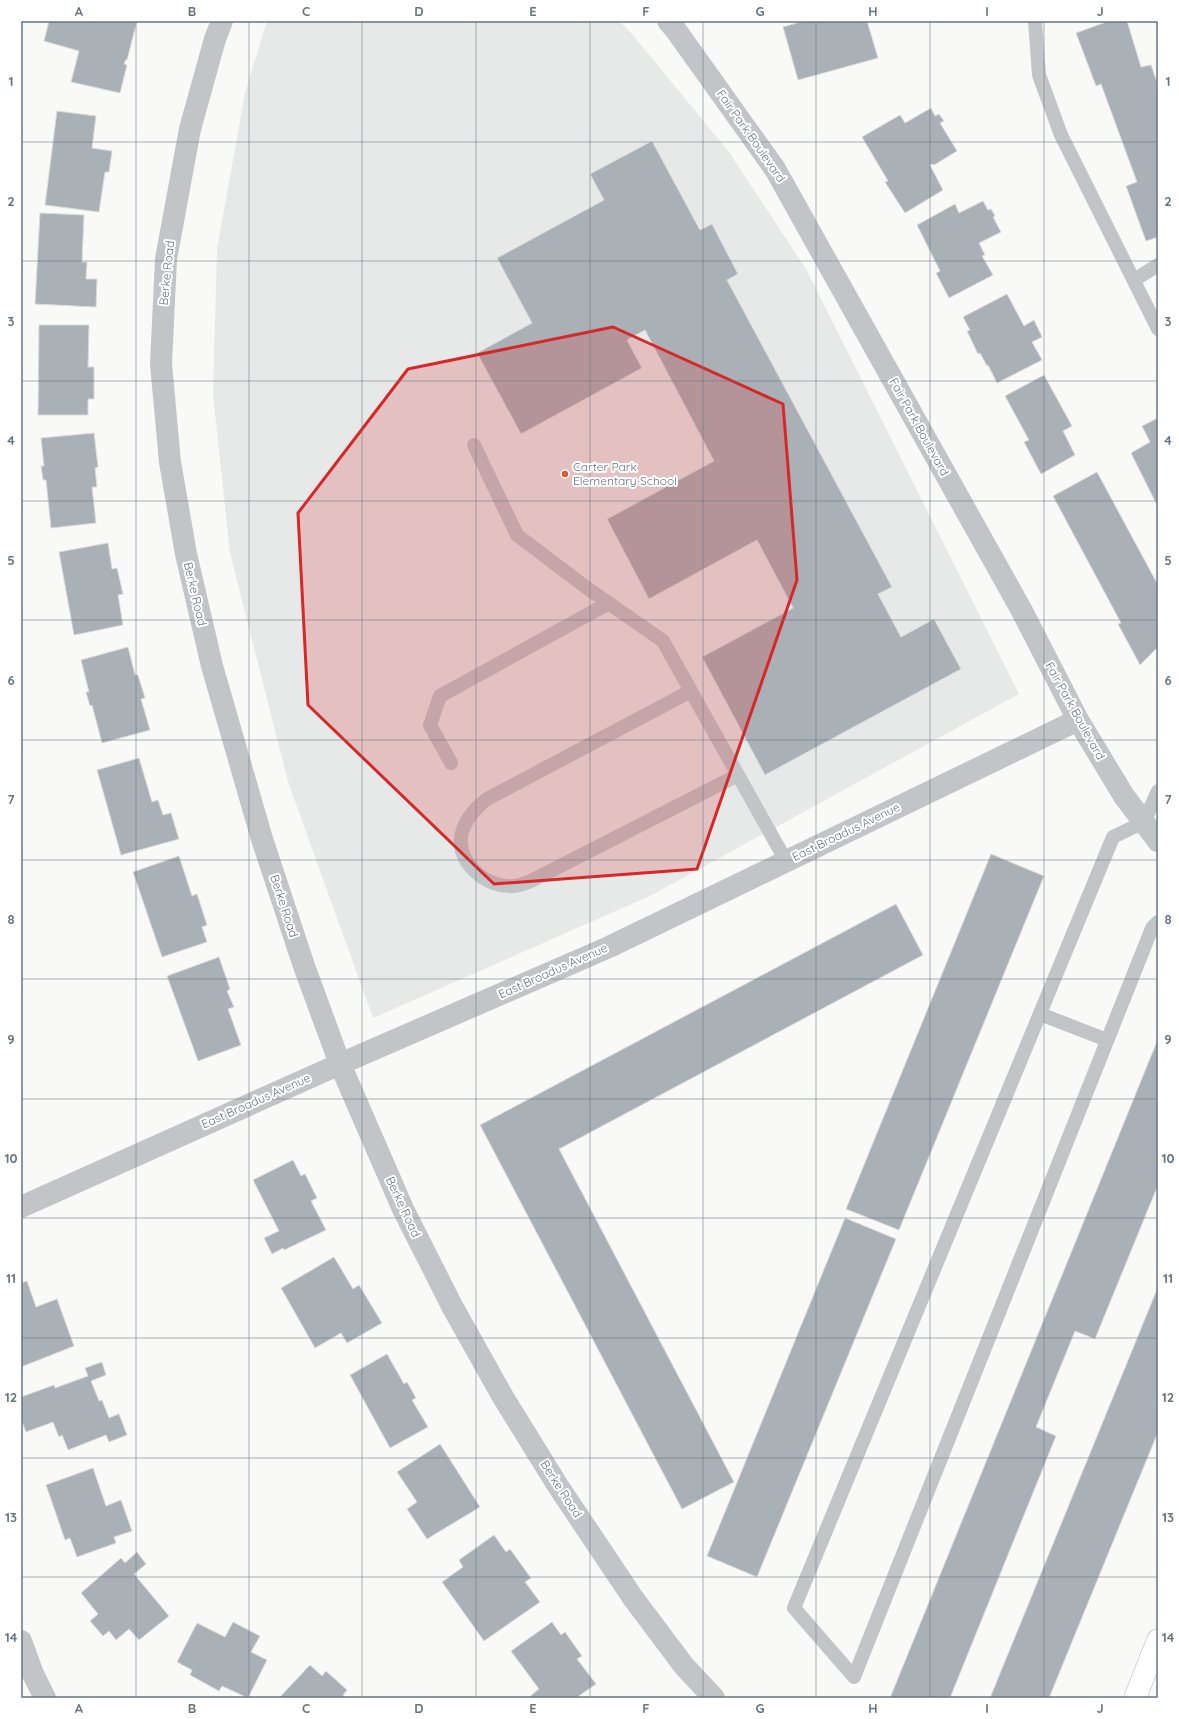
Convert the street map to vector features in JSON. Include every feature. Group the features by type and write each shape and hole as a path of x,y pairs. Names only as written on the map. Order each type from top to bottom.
{"main road":[{"path":"1135,1698 1158,1640"}],"street":[{"name":"Berke Road","path":"222,21 215,39 190,129 166,259 161,364 170,462 186,554 212,666 262,839 304,966 340,1064 403,1209 452,1306 504,1397 558,1486 633,1598 684,1666 714,1698"},
{"name":"Fair Park Boulevard","path":"677,24 775,169 1022,611 1078,720 1124,796 1158,841"},
{"name":"East Broadus Avenue","path":"21,1207 340,1064 609,947 1078,720"},
{"path":"21,1641 33,1674 45,1698"}],"lane":[{"path":"1035,21 1039,75 1061,135 1158,329"},
{"path":"1134,280 1158,265"},
{"path":"474,445 517,535 663,641 786,861"},
{"path":"451,763 430,725 440,696 610,604"},
{"path":"691,691 487,799 475,809 467,822 461,837 462,853 469,866 482,877 496,884 513,886 531,881 738,775"},
{"path":"1158,791 1144,822 1113,838 794,1608 854,1677 1152,928 1158,922"},
{"path":"1040,1014 1108,1040"}],"highlighted area":[{"path":"613,327 783,404 797,580 697,869 494,884 308,705 298,513 408,369"}],"shaded area":[{"name":"Carter Park Elementary School","path":"267,21 619,21 632,34 729,152 806,269 1019,694 650,896 373,1018 288,782 230,553 213,394 217,249 245,93"}],"building":[{"path":"49,21 137,21 127,60 126,59 124,64 127,65 120,93 71,82 79,51 44,41"},
{"path":"804,21 867,21 878,58 798,80 783,27"},
{"path":"1109,21 1127,21 1141,67 1151,65 1158,85 1158,237 1146,241 1126,186 1137,182 1101,84 1096,86 1076,33"},
{"path":"931,108 935,116 939,114 944,121 940,123 957,151 934,165 930,165 943,190 905,213 885,182 888,181 862,137 900,115 905,123"},
{"path":"57,111 96,116 92,148 112,151 109,172 105,172 99,212 45,205"},
{"path":"652,141 700,230 712,224 738,274 727,280 892,587 878,594 901,637 934,619 961,669 765,775 702,657 793,608 757,540 649,599 607,519 714,461 645,330 627,340 642,368 521,434 477,353 532,323 497,258 604,200 590,174"},
{"path":"983,201 988,210 991,209 995,216 993,217 1001,232 979,243 985,255 982,256 993,275 949,298 936,273 940,271 917,225 955,204 959,213"},
{"path":"40,213 84,215 82,262 87,262 86,279 97,279 96,307 35,304"},
{"path":"1007,294 1024,326 1034,320 1042,337 1032,342 1042,360 997,383 988,365 987,366 980,353 978,354 967,331 970,330 963,317"},
{"path":"39,325 89,325 88,367 94,367 94,399 88,399 88,415 38,415"},
{"path":"1044,375 1072,426 1063,431 1075,455 1041,474 1024,442 1029,440 1005,396"},
{"path":"1158,418 1158,507 1131,453 1150,442 1142,426"},
{"path":"94,433 98,467 95,468 97,487 92,487 96,523 51,528 46,480 43,480 41,466 44,466 41,438"},
{"path":"1097,472 1158,585 1158,647 1140,665 1118,624 1121,623 1053,496"},
{"path":"108,543 112,569 117,568 123,594 118,595 123,625 74,635 59,552"},
{"path":"128,647 135,675 138,675 145,698 141,699 150,730 102,743 92,705 90,706 86,692 89,692 81,660"},
{"path":"139,758 152,802 158,800 163,815 171,813 179,839 121,855 97,770"},
{"path":"991,854 1044,876 899,1230 846,1209"},
{"path":"179,856 192,896 197,894 207,925 202,927 207,942 162,957 133,872"},
{"path":"896,904 923,955 559,1149 734,1482 682,1509 480,1125"},
{"path":"219,957 230,989 227,991 234,1007 228,1009 241,1045 198,1061 167,976"},
{"path":"1158,1039 1158,1185 1095,1339 1075,1331 1036,1427 1056,1436 950,1698 890,1698"},
{"path":"293,1160 301,1176 305,1174 317,1198 311,1201 326,1230 284,1250 283,1248 272,1254 264,1238 279,1231 253,1180"},
{"path":"845,1218 896,1239 757,1577 707,1556"},
{"path":"334,1257 353,1289 359,1285 382,1323 347,1343 341,1333 315,1348 281,1288"},
{"path":"27,1281 36,1307 57,1299 74,1346 21,1367 21,1283"},
{"path":"1158,1287 1158,1432 1049,1698 990,1698"},
{"path":"387,1354 404,1384 407,1382 416,1398 412,1400 428,1427 390,1448 350,1375"},
{"path":"102,1362 106,1375 91,1381 99,1401 102,1400 109,1418 119,1414 127,1435 109,1442 106,1435 68,1450 62,1435 59,1437 53,1422 26,1432 21,1419 21,1397 54,1385 55,1388 88,1376 85,1368"},
{"path":"440,1444 480,1507 427,1539 407,1509 417,1502 397,1472"},
{"path":"93,1468 106,1506 121,1500 132,1531 114,1537 116,1543 77,1557 70,1538 65,1540 46,1485"},
{"path":"494,1535 506,1552 510,1549 531,1578 525,1582 540,1602 484,1641 442,1582 463,1567 459,1560"},
{"path":"137,1552 146,1564 134,1574 169,1616 139,1640 129,1629 116,1640 109,1631 103,1636 90,1621 98,1614 81,1593 121,1558 125,1563"},
{"path":"233,1622 260,1636 251,1652 267,1660 248,1698 222,1686 219,1691 190,1675 192,1670 177,1662 197,1623 225,1637"},
{"path":"552,1622 561,1635 565,1632 582,1656 577,1659 596,1684 576,1698 528,1698 539,1689 511,1651"},
{"path":"310,1665 322,1676 326,1671 347,1690 343,1695 345,1698 279,1698"}],"place":[{"name":"Carter Park Elementary School","path":"565,474"}]}
